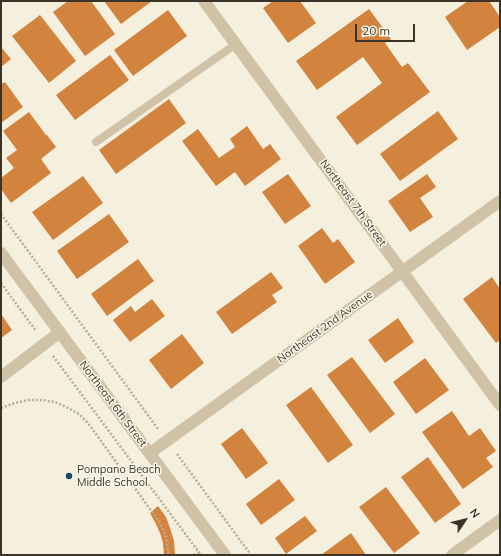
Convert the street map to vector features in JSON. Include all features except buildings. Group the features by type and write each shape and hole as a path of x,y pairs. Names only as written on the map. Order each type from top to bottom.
{"street":[{"name":"Northeast 7th Street","path":"204,1 500,405"},
{"name":"Northeast 2nd Avenue","path":"150,453 500,201"},
{"name":"Northeast 6th Street","path":"1,253 225,555"},
{"path":"1,376 60,332"},
{"path":"452,555 500,520"}],"lane":[{"path":"96,142 236,44"}],"path":[{"path":"1,214 251,555"},
{"path":"1,284 201,555"},
{"path":"1,408 15,402 42,400 55,402 79,414 88,423 160,523 166,537 169,555"},
{"path":"194,555 198,552"}],"place":[{"name":"Pompano Beach Middle School","path":"69,476"}]}
